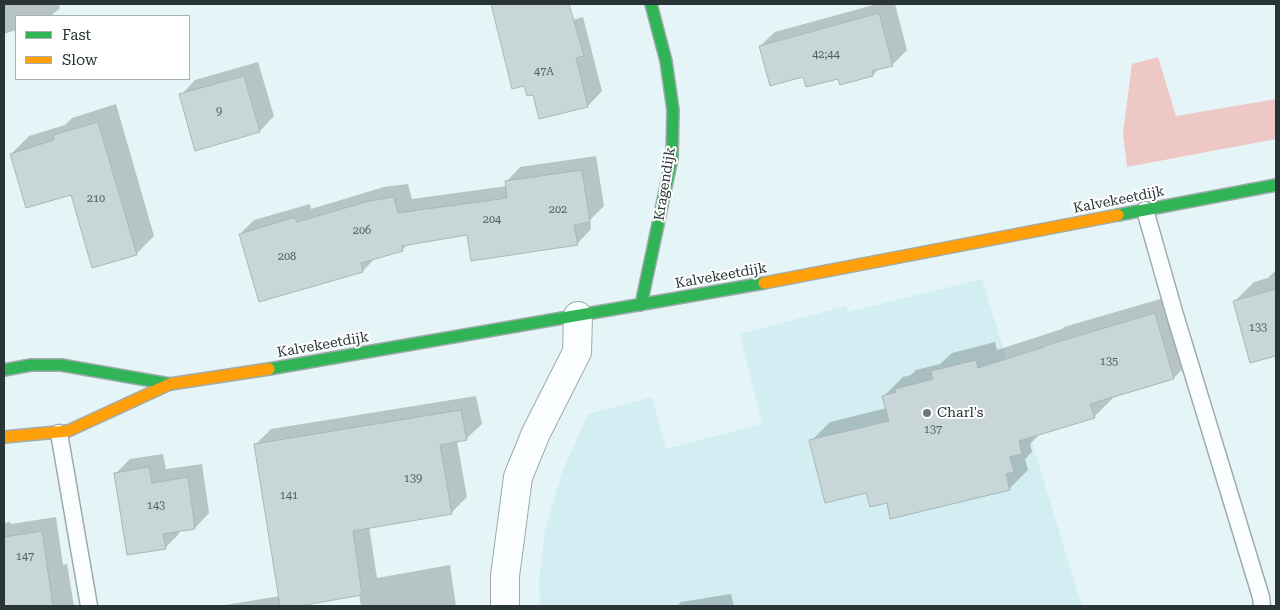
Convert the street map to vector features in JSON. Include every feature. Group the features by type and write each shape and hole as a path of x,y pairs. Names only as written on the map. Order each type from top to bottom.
{"street":[{"name":"Kragendijk","path":"641,305 672,158 673,110 666,61 651,4"},
{"name":"Kalvekeetdijk","path":"4,370 30,365 61,365 170,384 216,378 743,287 1276,185"},
{"path":"505,606 505,576 518,478 536,433 577,352 578,316"},
{"name":"Kalvekeetdijk","path":"4,437 68,432 170,384"}],"lane":[{"path":"1146,210 1175,315 1261,597 1262,606"},
{"path":"58,433 89,606"}],"shaded area":[{"path":"1158,57 1176,116 1276,99 1276,139 1127,167 1123,133 1132,64"},
{"path":"982,279 1082,606 540,606 539,584 545,530 562,473 588,414 652,397 666,449 762,424 740,334 846,306 848,312"}],"building":[{"path":"491,4 569,4 584,56 576,58 588,107 539,119 533,95 527,96 524,86 512,89"},
{"path":"879,13 893,66 872,71 873,76 840,85 838,79 806,87 803,77 770,86 759,46"},
{"path":"244,76 260,132 195,151 179,94"},
{"path":"98,122 137,255 92,268 71,195 26,208 10,154 54,140 53,135"},
{"path":"582,170 590,222 574,225 578,245 471,261 467,235 402,246 403,251 361,263 363,272 259,302 239,234 295,217 297,222 369,201 394,197 398,213 507,198 505,181"},
{"path":"1276,289 1276,356 1250,363 1233,301"},
{"path":"1155,313 1174,379 1090,404 1095,418 1019,441 1022,454 1010,457 1014,472 1006,474 1010,490 890,519 887,503 870,507 866,493 825,503 809,440 889,421 882,396 896,392 895,389 933,379 931,371 976,360 978,368"},
{"path":"461,410 467,440 440,445 452,514 353,531 362,595 300,606 280,606 254,444"},
{"path":"149,467 152,483 188,477 195,529 163,534 166,549 127,555 114,473"},
{"path":"42,531 53,606 4,606 4,537"}],"traffic: fast":[{"path":"641,305 672,158 673,110 666,61 651,4"},
{"path":"1118,215 1276,185"},
{"path":"269,369 764,283"},
{"path":"4,370 31,365 61,365 170,384"}],"traffic: slow":[{"path":"764,283 1118,215"},
{"path":"4,437 68,431 170,384 269,369"}],"place":[{"name":"Charl's","path":"927,413"}]}
